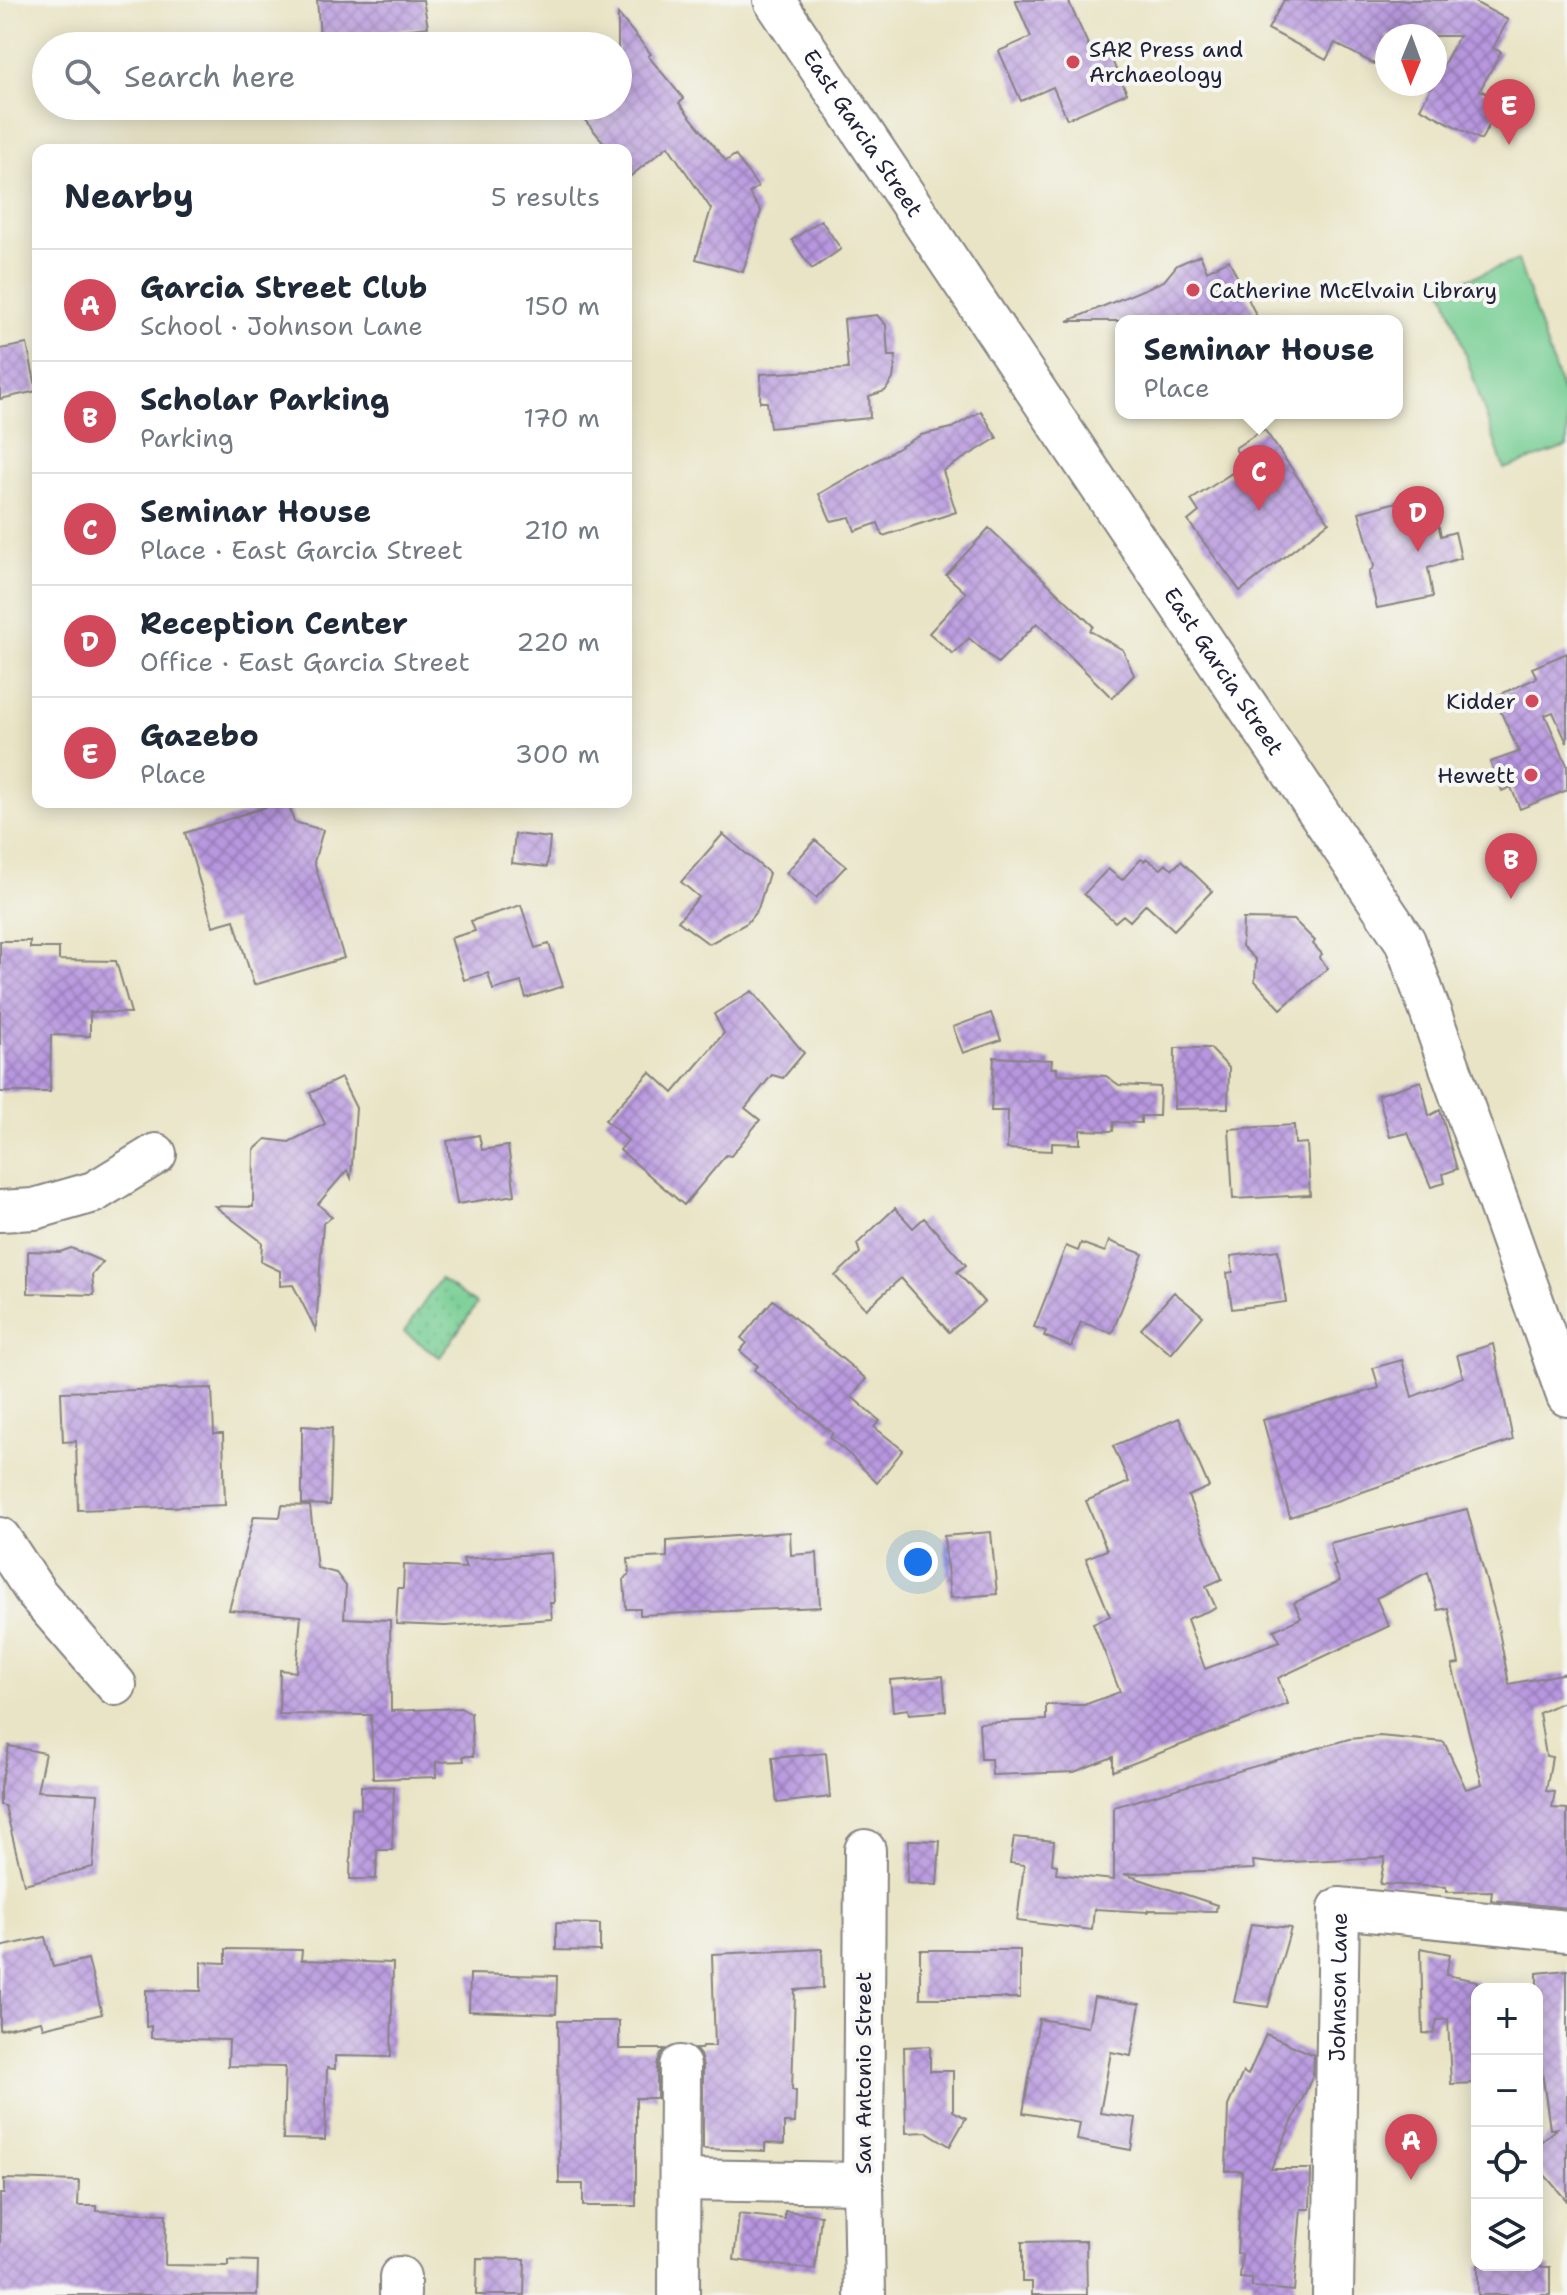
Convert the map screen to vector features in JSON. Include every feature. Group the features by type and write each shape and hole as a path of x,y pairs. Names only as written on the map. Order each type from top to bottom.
{"street":[{"name":"East Garcia Street","path":"774,0 1405,941 1567,1396"},
{"path":"0,1211 34,1209 94,1192 156,1154"},
{"path":"0,1538 37,1594 116,1685"},
{"name":"San Antonio Street","path":"865,1850 865,2295"},
{"name":"Johnson Lane","path":"1333,2295 1339,1908 1567,1931"},
{"path":"679,2295 680,2066"},
{"path":"680,2180 863,2183"}],"green space":[{"path":"1518,260 1567,406 1567,447 1504,469 1443,288"},
{"path":"440,1279 477,1304 440,1357 404,1332"}],"building":[{"path":"317,0 423,0 428,27 385,32 320,32"},
{"name":"SAR Press and Archaeology","path":"1015,0 1068,0 1090,49 1096,47 1101,58 1109,54 1127,93 1067,119 1053,87 1021,101 999,51 1031,37"},
{"path":"1284,0 1471,0 1508,20 1493,48 1501,52 1480,90 1502,102 1481,140 1420,108 1426,96 1447,96 1447,58 1459,36 1447,36 1447,24 1375,24 1374,64 1335,43 1326,60 1268,29"},
{"path":"618,14 651,54 648,56 684,99 679,103 726,161 735,155 758,187 749,193 761,211 743,272 696,259 711,209 668,146 632,175 632,144 605,144 585,120 632,120 632,32 618,32"},
{"path":"821,220 841,249 812,269 792,240"},
{"name":"Catherine McElvain Library","path":"1200,255 1207,271 1229,260 1256,315 1115,315 1115,321 1068,321 1164,281 1177,265"},
{"path":"877,315 886,325 888,356 896,356 893,379 885,391 869,396 870,418 770,428 767,402 760,402 761,374 848,369 844,319"},
{"path":"27,344 32,368 32,392 0,399 0,349"},
{"path":"981,411 997,438 943,471 956,512 883,536 878,523 855,531 850,517 831,521 819,494 921,435 952,428"},
{"path":"1264,429 1329,522 1240,591 1188,521 1199,512 1191,500 1244,465 1235,448"},
{"path":"1431,493 1441,536 1455,532 1461,558 1428,568 1433,597 1377,608 1369,573 1374,566 1359,512"},
{"path":"989,528 1093,626 1090,631 1123,650 1134,675 1112,698 1037,623 998,663 969,638 953,654 929,633 966,593 946,575"},
{"path":"1567,653 1567,743 1553,712 1545,715 1567,765 1567,790 1520,809 1511,787 1502,791 1490,762 1519,752 1494,697 1537,678 1532,668"},
{"path":"262,808 290,808 294,822 323,830 314,862 344,958 254,985 234,920 213,926 185,833"},
{"path":"515,834 550,838 547,867 512,863"},
{"path":"723,834 769,873 758,909 747,923 709,944 678,921 699,897 681,882"},
{"path":"815,840 846,866 816,898 786,873"},
{"path":"1141,859 1147,859 1161,869 1166,864 1173,869 1181,861 1212,891 1174,930 1146,904 1130,921 1123,915 1115,922 1084,894 1108,869 1122,880"},
{"path":"521,905 535,948 549,944 563,986 526,998 521,982 493,990 488,973 464,980 451,938 475,931 471,921"},
{"path":"1243,919 1294,920 1315,941 1313,944 1322,954 1319,958 1328,968 1281,1009 1255,981 1256,960 1242,946"},
{"path":"0,941 30,941 30,948 59,948 59,960 116,961 131,1013 90,1012 90,1036 51,1035 50,1092 0,1092"},
{"path":"752,991 804,1053 783,1078 772,1075 745,1108 760,1120 684,1205 620,1150 628,1140 605,1120 650,1072 673,1093 724,1033 714,1014"},
{"path":"991,1013 1001,1040 963,1053 953,1027"},
{"path":"1175,1048 1210,1048 1229,1068 1228,1108 1174,1109"},
{"path":"994,1057 1052,1060 1051,1068 1057,1068 1057,1074 1106,1076 1119,1085 1160,1087 1159,1116 1141,1116 1141,1123 1114,1122 1113,1131 1080,1130 1080,1144 1052,1143 1052,1151 1007,1149 1008,1111 991,1111"},
{"path":"341,1078 356,1108 351,1178 347,1170 318,1204 332,1217 323,1223 316,1330 293,1285 280,1286 280,1271 261,1262 262,1242 215,1206 253,1207 254,1150 266,1139 289,1142 325,1124 310,1093"},
{"path":"1421,1081 1429,1116 1440,1110 1457,1169 1443,1174 1445,1183 1431,1187 1408,1133 1390,1137 1378,1095"},
{"path":"1294,1125 1295,1144 1307,1143 1310,1195 1233,1199 1229,1129"},
{"path":"479,1135 482,1150 508,1146 515,1195 457,1204 447,1141"},
{"path":"895,1208 913,1228 924,1218 966,1265 957,1272 984,1302 949,1332 901,1278 866,1309 835,1276 860,1253 857,1244"},
{"path":"1109,1241 1143,1254 1112,1333 1081,1322 1071,1347 1044,1336 1046,1331 1034,1327 1066,1246 1078,1251 1081,1243 1105,1252"},
{"path":"71,1248 103,1262 92,1275 94,1295 28,1293 28,1251 60,1252"},
{"path":"1278,1250 1286,1302 1232,1309 1227,1273 1233,1272 1231,1256"},
{"path":"1174,1292 1203,1316 1171,1354 1141,1329"},
{"path":"773,1300 866,1379 852,1397 880,1421 874,1427 903,1450 877,1483 830,1438 833,1433 754,1370 758,1366 740,1351 747,1343 741,1338"},
{"path":"1493,1344 1513,1440 1290,1517 1263,1420 1379,1388 1373,1368 1402,1360 1412,1397 1463,1377 1457,1355"},
{"path":"212,1388 214,1434 223,1434 225,1505 78,1510 76,1441 63,1442 61,1392"},
{"path":"1179,1418 1209,1487 1188,1496 1222,1579 1206,1586 1216,1608 1187,1619 1205,1669 1280,1641 1274,1630 1301,1618 1294,1603 1340,1581 1333,1566 1336,1565 1330,1543 1467,1509 1497,1621 1509,1684 1567,1673 1567,1700 1539,1713 1546,1756 1552,1757 1546,1791 1555,1792 1552,1808 1567,1809 1567,1908 1491,1900 1492,1891 1446,1892 1446,1887 1380,1884 1385,1857 1272,1863 1253,1861 1254,1869 1124,1874 1217,1905 1216,1911 1094,1909 1092,1930 1017,1921 1024,1865 1010,1863 1014,1837 1054,1841 1052,1864 1057,1865 1056,1874 1114,1880 1114,1807 1349,1739 1379,1736 1444,1742 1466,1789 1482,1784 1452,1665 1459,1664 1448,1608 1438,1610 1428,1572 1376,1598 1389,1626 1278,1678 1288,1704 1113,1771 1113,1757 1074,1772 992,1775 991,1759 981,1759 979,1723 1046,1720 1046,1705 1084,1705 1120,1692 1093,1623 1110,1616 1086,1558 1107,1550 1086,1501 1129,1482 1113,1446"},
{"path":"302,1426 332,1428 330,1505 302,1504"},
{"path":"282,1505 310,1506 317,1568 336,1573 346,1586 344,1618 390,1620 391,1711 461,1708 471,1713 473,1756 463,1756 464,1761 436,1762 436,1777 373,1779 371,1715 279,1714 280,1670 296,1672 301,1616 229,1610 254,1516 280,1517"},
{"path":"790,1532 791,1555 817,1553 820,1607 640,1615 640,1609 626,1609 624,1579 629,1574 628,1559 667,1557 667,1541"},
{"path":"991,1532 997,1594 950,1598 944,1536"},
{"path":"551,1553 552,1619 445,1626 396,1624 398,1588 403,1588 404,1565 466,1568 463,1559"},
{"path":"943,1676 946,1711 909,1714 908,1709 893,1711 890,1680"},
{"path":"9,1746 45,1753 37,1791 98,1794 93,1867 24,1884 5,1806 0,1805 0,1788"},
{"path":"826,1753 830,1797 777,1803 772,1758"},
{"path":"361,1786 394,1787 392,1850 377,1850 376,1879 350,1879 352,1808 361,1809"},
{"path":"909,1840 940,1841 937,1885 907,1883"},
{"path":"556,1923 600,1924 600,1951 556,1950"},
{"path":"1251,1924 1291,1928 1268,2007 1234,2002"},
{"path":"45,1937 53,1967 88,1959 102,2014 43,2028 41,2021 0,2030 0,1947"},
{"path":"1421,1948 1450,1954 1446,1975 1477,1981 1471,1983 1471,2083 1451,2084 1448,2019 1437,2020 1434,2034 1423,2033"},
{"path":"226,1949 302,1950 301,1960 393,1963 391,2057 335,2056 335,2069 327,2068 325,2140 283,2139 285,2067 228,2066 229,2040 151,2038 151,2026 146,2027 146,1990 201,1991 201,1962 226,1963"},
{"path":"822,1949 823,1988 795,1990 792,2090 796,2091 795,2123 784,2123 784,2144 765,2143 765,2151 703,2149 703,2066 695,2049 715,2046 712,1954"},
{"path":"920,1950 1020,1950 1020,1998 920,1998"},
{"path":"1567,1970 1567,2201 1543,2173 1543,2140 1557,2128 1550,2129 1543,2079 1543,1983 1537,1983 1537,1973"},
{"path":"470,1974 557,1976 556,2014 469,2011"},
{"path":"1094,1997 1140,2004 1131,2056 1111,2052 1100,2113 1136,2118 1131,2150 1077,2140 1080,2123 1023,2113 1039,2019 1088,2027"},
{"path":"558,2021 619,2021 619,2049 665,2049 657,2065 657,2098 636,2098 636,2206 583,2206 583,2184 559,2184"},
{"path":"1266,2034 1314,2055 1313,2075 1271,2169 1311,2169 1310,2209 1301,2209 1294,2291 1252,2287 1252,2279 1240,2278 1242,2254 1237,2254 1242,2171 1226,2171 1228,2106 1243,2072 1248,2075"},
{"path":"930,2046 930,2071 953,2071 953,2111 966,2118 950,2146 927,2132 906,2133 904,2047"},
{"path":"4,2179 79,2181 78,2206 97,2206 97,2211 166,2214 165,2265 228,2266 228,2260 258,2261 257,2295 0,2295 0,2194 4,2194"},
{"path":"785,2211 821,2215 815,2270 734,2260 739,2214 785,2219"},
{"path":"1086,2241 1087,2295 1032,2295 1032,2282 1022,2282 1022,2242"},
{"path":"477,2258 525,2259 524,2295 476,2295"},
{"path":"1543,2267 1550,2267 1550,2295 1478,2295 1478,2271 1543,2271"}],"place":[{"name":"SAR Press and Archaeology","path":"1073,62"},
{"name":"Gazebo","path":"1509,145"},
{"name":"Catherine McElvain Library","path":"1193,290"},
{"name":"Seminar House","path":"1259,511"},
{"name":"Reception Center","path":"1418,552"},
{"name":"Kidder","path":"1532,701"},
{"name":"Hewett","path":"1531,775"},
{"name":"Scholar Parking","path":"1511,899"},
{"name":"Garcia Street Club","path":"1411,2180"}]}
